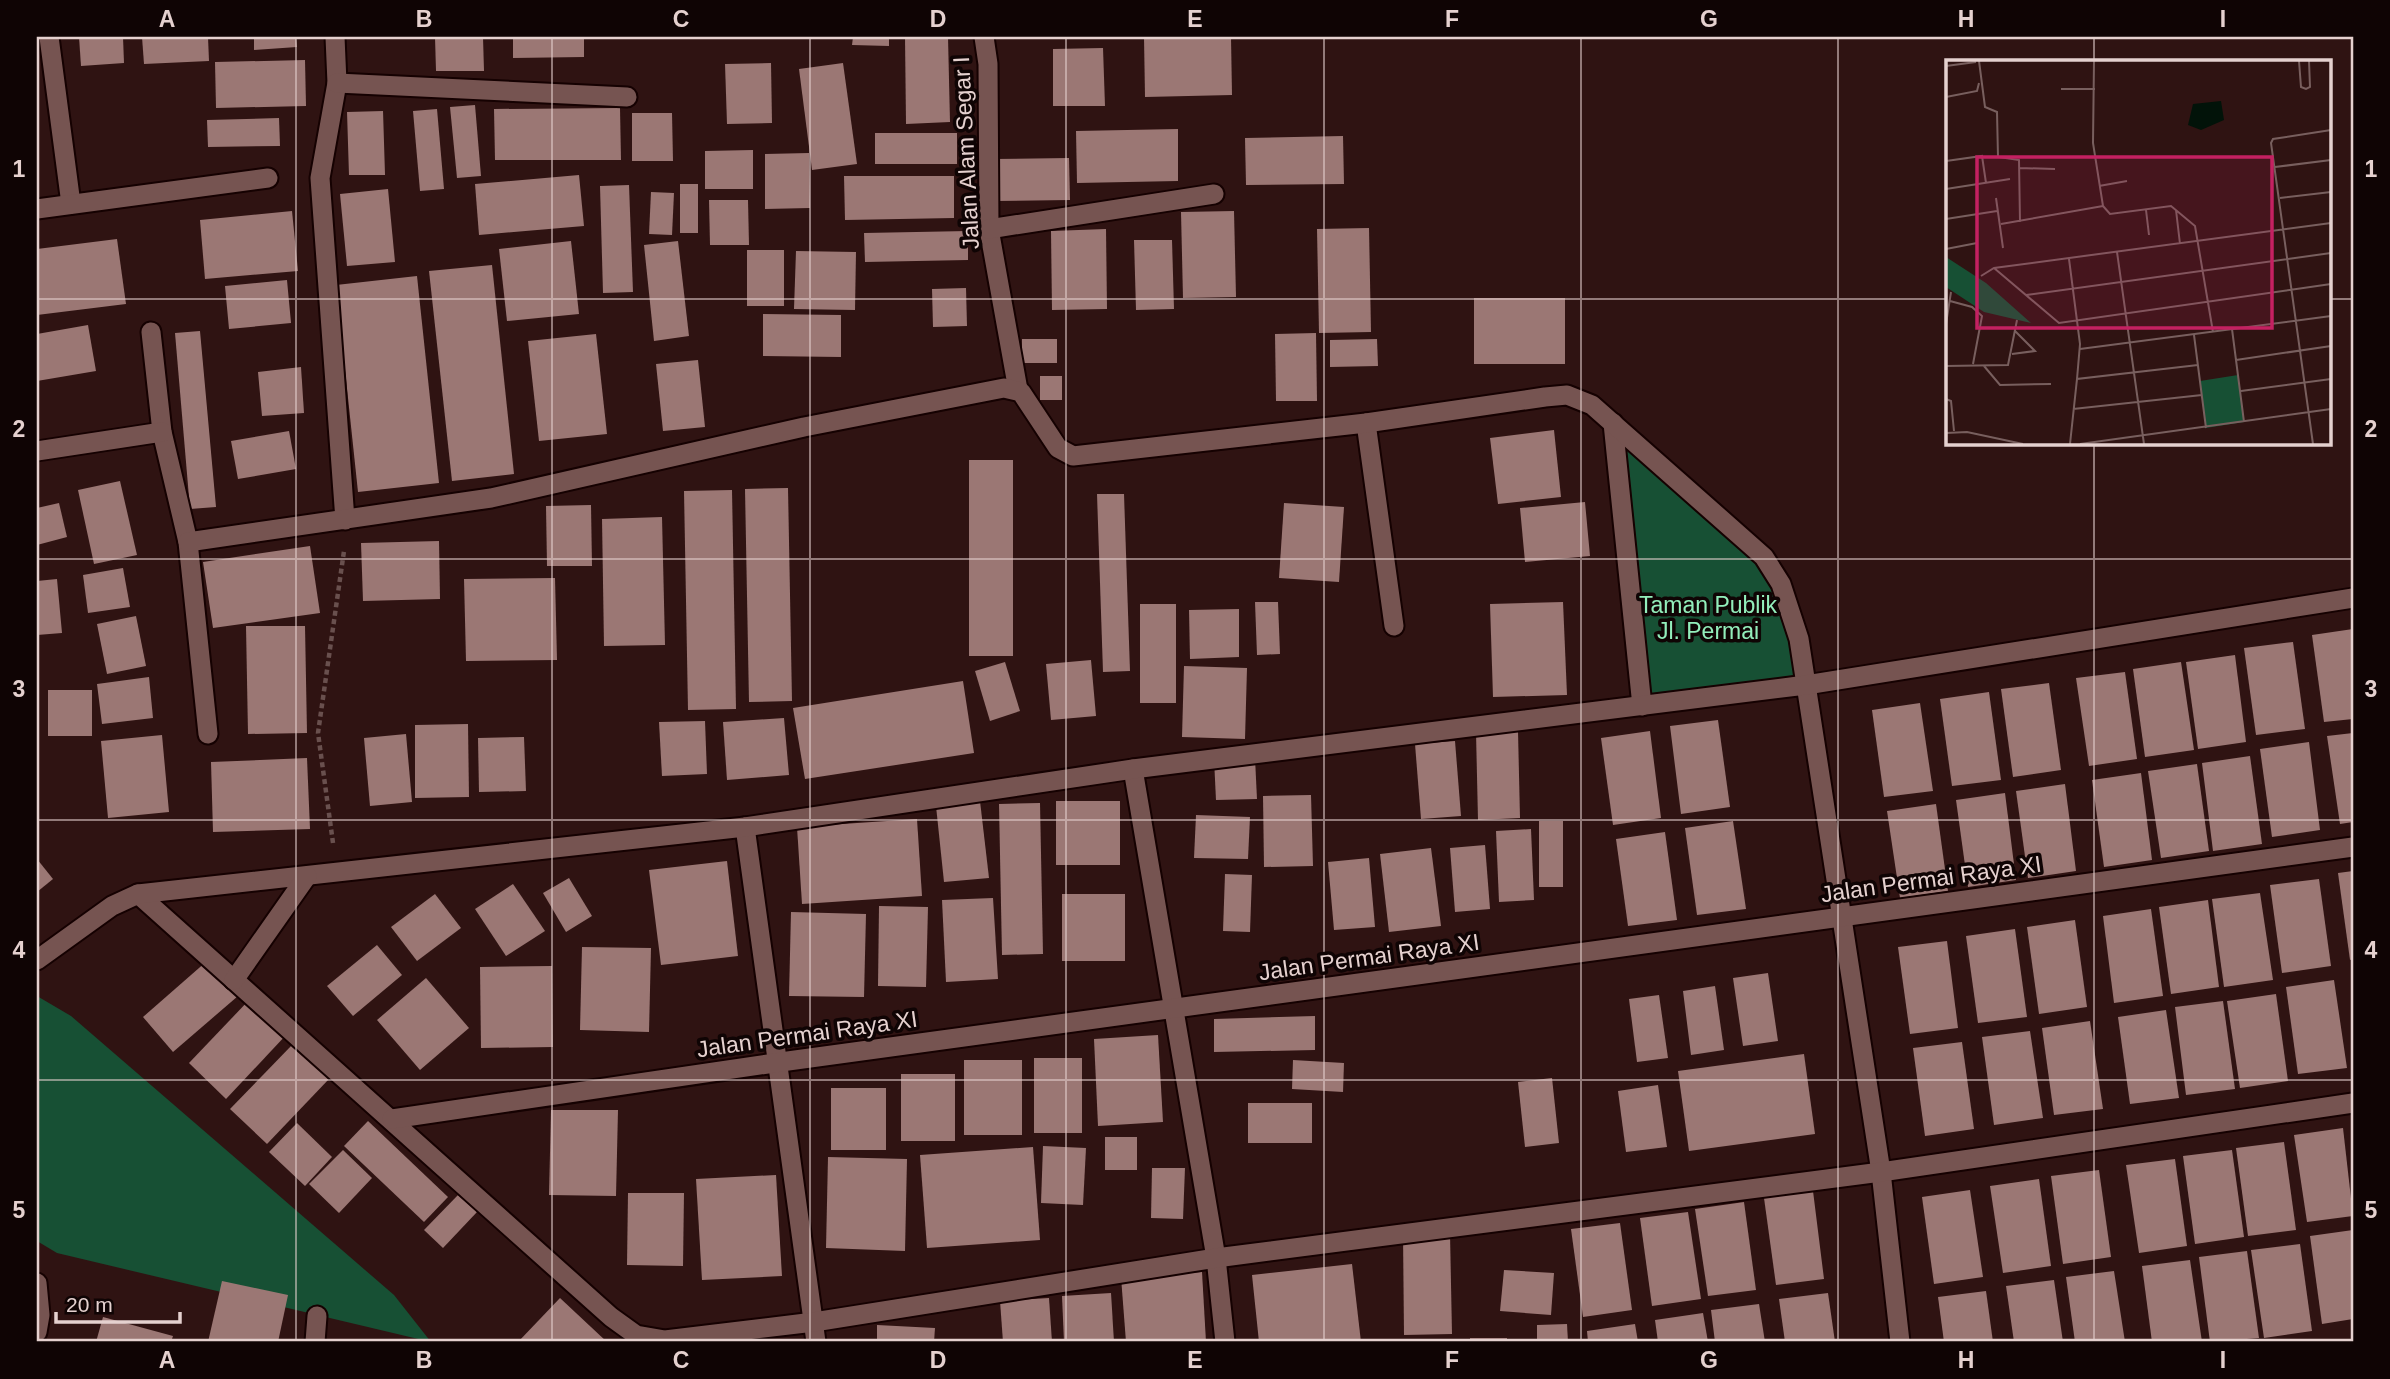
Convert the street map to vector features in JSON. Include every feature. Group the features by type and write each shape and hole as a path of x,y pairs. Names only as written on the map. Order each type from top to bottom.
{"street":[{"path":"49,37 71,204"},
{"path":"335,37 337,83 320,178 345,520"},
{"name":"Jalan Alam Segar I","path":"984,37 988,64 989,229 1018,390"},
{"path":"337,83 626,97"},
{"path":"37,209 268,178"},
{"path":"989,229 1214,194"},
{"path":"151,332 162,432 188,542 208,734"},
{"path":"188,542 491,498 853,416 1004,388 1018,390 1025,396 1058,447 1073,456 1366,423 1567,395 1592,405 1764,557 1781,584 1799,639 1881,1172 1900,1342"},
{"path":"1366,423 1394,626"},
{"path":"1613,423 1642,706"},
{"path":"37,452 162,432"},
{"path":"37,960 112,906 138,894 745,827 1133,769 1806,685 2353,597"},
{"path":"1133,769 1216,1258 1225,1342"},
{"path":"745,827 775,1063 816,1342"},
{"name":"Jalan Permai Raya XI","path":"392,1119 1841,915 2353,847"},
{"path":"234,980 307,876"},
{"path":"138,894 611,1317 636,1335 665,1340 814,1322 1216,1258 1881,1172 2353,1103"},
{"path":"37,1283 40,1315 37,1332"},
{"path":"314,1342 317,1316"}],"path":[{"path":"334,872 318,733 344,556 345,520"}],"green space":[{"name":"Taman Publik Jl. Permai","path":"1613,423 1764,557 1806,685 1642,706"},
{"path":"37,996 71,1016 394,1295 431,1342 57,1253 37,1241"}],"building":[{"path":"79,37 123,37 124,63 81,66"},
{"path":"142,37 208,37 209,61 144,64"},
{"path":"254,37 296,37 297,47 254,50"},
{"path":"435,37 483,37 484,71 436,71"},
{"path":"513,37 584,37 584,57 513,58"},
{"path":"853,37 889,37 889,46 852,45"},
{"path":"905,37 948,37 950,122 906,124"},
{"path":"1144,37 1231,37 1232,95 1145,97"},
{"path":"1103,48 1105,106 1053,106 1053,49"},
{"path":"305,60 306,106 216,108 215,62"},
{"path":"771,63 772,123 727,124 725,64"},
{"path":"843,63 857,164 812,170 799,69"},
{"path":"475,105 481,176 457,178 450,107"},
{"path":"620,108 621,160 495,160 494,109"},
{"path":"437,109 444,189 420,191 413,111"},
{"path":"383,111 385,175 349,175 347,112"},
{"path":"632,113 672,113 673,161 632,161"},
{"path":"279,118 280,146 208,147 207,120"},
{"path":"1178,129 1178,181 1077,183 1076,131"},
{"path":"875,133 957,133 957,164 875,164"},
{"path":"1343,136 1344,184 1246,185 1245,138"},
{"path":"753,150 753,189 705,189 705,151"},
{"path":"809,153 810,208 765,209 765,154"},
{"path":"1069,158 1070,200 994,201 993,159"},
{"path":"579,175 584,226 479,235 475,184"},
{"path":"844,176 954,176 954,218 845,220"},
{"path":"680,184 698,184 698,233 680,233"},
{"path":"629,185 633,292 603,293 600,186"},
{"path":"388,189 395,262 347,266 340,194"},
{"path":"651,192 674,193 672,235 649,234"},
{"path":"709,200 748,200 749,245 710,245"},
{"path":"292,211 298,271 205,279 200,220"},
{"path":"1234,211 1236,297 1183,298 1181,212"},
{"path":"1369,228 1371,332 1319,333 1317,229"},
{"path":"1106,229 1107,309 1052,310 1051,231"},
{"path":"968,231 968,260 865,262 864,233"},
{"path":"117,239 126,304 37,315 37,249"},
{"path":"1134,240 1172,240 1174,309 1136,310"},
{"path":"571,241 579,314 507,321 499,249"},
{"path":"678,241 689,336 654,341 644,245"},
{"path":"747,250 784,250 784,306 747,306"},
{"path":"796,251 856,252 855,310 794,309"},
{"path":"492,265 514,474 452,481 429,271"},
{"path":"417,276 439,483 358,492 336,285"},
{"path":"287,280 291,323 229,329 225,286"},
{"path":"966,288 967,326 933,327 932,289"},
{"path":"1474,298 1565,298 1565,364 1474,364"},
{"path":"763,314 841,315 841,357 763,356"},
{"path":"88,325 96,371 37,381 37,334"},
{"path":"200,331 216,507 190,509 175,333"},
{"path":"1316,333 1317,401 1276,401 1275,334"},
{"path":"596,334 607,434 539,441 528,341"},
{"path":"1022,339 1057,339 1057,363 1022,363"},
{"path":"1377,339 1378,366 1330,367 1330,340"},
{"path":"698,360 705,427 663,431 656,364"},
{"path":"301,367 304,413 262,416 258,372"},
{"path":"1040,376 1062,376 1062,400 1040,400"},
{"path":"1554,430 1561,497 1498,504 1490,438"},
{"path":"289,431 296,469 238,479 231,441"},
{"path":"969,460 1013,460 1013,656 969,656"},
{"path":"120,481 137,555 94,564 78,490"},
{"path":"788,488 792,701 749,702 745,489"},
{"path":"732,490 736,709 688,710 684,491"},
{"path":"1097,494 1124,494 1130,671 1103,672"},
{"path":"1585,502 1590,556 1525,562 1520,508"},
{"path":"59,503 67,537 37,545 37,508"},
{"path":"1284,503 1344,507 1339,582 1279,578"},
{"path":"591,505 592,566 547,566 546,506"},
{"path":"662,517 665,645 604,646 602,519"},
{"path":"439,541 440,599 363,601 361,543"},
{"path":"310,546 320,613 213,628 203,562"},
{"path":"123,568 130,607 88,613 83,575"},
{"path":"555,578 557,660 466,661 464,579"},
{"path":"57,579 62,633 37,635 37,581"},
{"path":"1255,602 1278,602 1280,654 1257,655"},
{"path":"1563,602 1567,695 1493,697 1490,604"},
{"path":"1140,604 1176,604 1176,703 1140,703"},
{"path":"1239,609 1239,657 1190,659 1189,610"},
{"path":"136,616 146,666 107,674 97,624"},
{"path":"246,626 305,626 307,733 248,734"},
{"path":"2353,629 2353,719 2324,722 2312,635"},
{"path":"2293,642 2305,729 2256,735 2244,648"},
{"path":"2235,655 2246,742 2198,749 2186,662"},
{"path":"1091,660 1096,716 1051,720 1046,664"},
{"path":"1005,662 1020,711 990,721 975,671"},
{"path":"2181,662 2194,750 2145,757 2133,669"},
{"path":"1184,666 1247,668 1245,739 1182,737"},
{"path":"2125,672 2137,759 2089,766 2076,678"},
{"path":"149,677 153,718 102,724 97,684"},
{"path":"963,681 974,753 805,779 793,708"},
{"path":"2049,683 2061,770 2013,777 2001,689"},
{"path":"48,690 92,690 92,736 48,736"},
{"path":"1989,692 2001,780 1952,786 1940,699"},
{"path":"1920,703 1933,791 1884,797 1872,710"},
{"path":"784,718 789,775 727,780 723,722"},
{"path":"1718,720 1730,807 1681,814 1670,726"},
{"path":"705,721 707,774 662,776 659,722"},
{"path":"468,724 469,797 415,798 415,725"},
{"path":"1518,731 1520,818 1478,820 1476,732"},
{"path":"1650,731 1661,818 1613,825 1601,738"},
{"path":"2353,733 2353,822 2340,824 2327,736"},
{"path":"406,734 412,802 370,806 364,738"},
{"path":"162,735 169,812 108,818 101,741"},
{"path":"524,737 526,791 479,792 478,738"},
{"path":"1455,741 1461,816 1421,819 1415,744"},
{"path":"2309,742 2320,830 2272,837 2260,749"},
{"path":"2250,756 2262,844 2213,851 2202,763"},
{"path":"307,758 310,829 213,832 211,762"},
{"path":"1255,758 1257,799 1216,800 1214,759"},
{"path":"2197,764 2209,851 2161,858 2148,771"},
{"path":"2141,773 2152,860 2104,867 2092,780"},
{"path":"2065,784 2076,871 2028,878 2016,791"},
{"path":"2005,793 2016,880 1968,887 1956,800"},
{"path":"1311,795 1313,866 1264,867 1263,796"},
{"path":"980,801 989,878 944,882 936,806"},
{"path":"1056,801 1120,801 1120,865 1056,865"},
{"path":"1040,803 1043,954 1002,955 999,804"},
{"path":"1936,804 1948,891 1900,898 1887,811"},
{"path":"1196,815 1250,817 1248,859 1194,858"},
{"path":"917,819 922,896 802,904 797,827"},
{"path":"1539,821 1563,821 1563,887 1539,887"},
{"path":"1733,821 1746,909 1697,915 1685,828"},
{"path":"1531,829 1534,900 1499,902 1496,831"},
{"path":"1665,832 1677,920 1628,926 1616,839"},
{"path":"1485,845 1490,909 1455,912 1450,848"},
{"path":"1431,848 1441,926 1389,932 1380,854"},
{"path":"1369,858 1375,927 1334,930 1328,862"},
{"path":"37,859 53,879 37,892"},
{"path":"727,861 738,956 661,965 649,870"},
{"path":"2353,871 2353,959 2350,960 2338,873"},
{"path":"1225,874 1252,875 1250,932 1223,931"},
{"path":"569,878 592,916 566,932 543,893"},
{"path":"2319,879 2331,966 2282,973 2270,885"},
{"path":"513,884 545,931 506,956 475,909"},
{"path":"2260,893 2273,980 2224,987 2212,899"},
{"path":"435,894 461,928 417,961 391,927"},
{"path":"1062,894 1125,894 1125,961 1062,961"},
{"path":"993,898 998,979 946,982 942,900"},
{"path":"2208,900 2219,987 2171,994 2159,907"},
{"path":"879,906 928,907 926,987 878,986"},
{"path":"2151,909 2163,996 2114,1003 2103,916"},
{"path":"791,912 866,914 864,997 789,996"},
{"path":"2075,920 2087,1007 2039,1014 2027,927"},
{"path":"2015,929 2027,1017 1978,1023 1966,936"},
{"path":"1947,941 1958,1028 1910,1034 1898,947"},
{"path":"377,945 402,975 353,1016 327,986"},
{"path":"582,947 651,948 649,1032 580,1030"},
{"path":"207,961 238,996 173,1052 143,1017"},
{"path":"552,966 553,1047 481,1048 480,967"},
{"path":"1768,973 1778,1041 1743,1046 1733,978"},
{"path":"426,978 469,1028 420,1070 377,1020"},
{"path":"2334,980 2347,1068 2298,1074 2286,987"},
{"path":"1715,986 1724,1050 1691,1055 1683,991"},
{"path":"2276,994 2288,1081 2240,1088 2227,1001"},
{"path":"1659,995 1668,1058 1637,1062 1629,999"},
{"path":"250,999 287,1034 226,1099 189,1063"},
{"path":"2223,1001 2235,1089 2186,1095 2175,1007"},
{"path":"2166,1010 2179,1098 2130,1104 2118,1017"},
{"path":"1315,1016 1315,1050 1214,1052 1214,1019"},
{"path":"2090,1021 2103,1109 2054,1115 2042,1028"},
{"path":"2030,1031 2043,1118 1994,1125 1982,1037"},
{"path":"1158,1035 1163,1122 1098,1126 1094,1039"},
{"path":"1962,1042 1974,1129 1925,1136 1913,1048"},
{"path":"292,1045 329,1079 267,1144 230,1109"},
{"path":"1804,1054 1815,1134 1689,1151 1678,1071"},
{"path":"1034,1058 1082,1058 1082,1133 1034,1133"},
{"path":"964,1060 1022,1060 1022,1135 964,1135"},
{"path":"1293,1060 1344,1063 1343,1092 1292,1089"},
{"path":"901,1074 955,1074 955,1141 901,1141"},
{"path":"1552,1078 1559,1143 1525,1147 1518,1082"},
{"path":"1658,1085 1667,1147 1626,1152 1618,1091"},
{"path":"831,1088 886,1088 886,1150 831,1150"},
{"path":"1248,1103 1312,1103 1312,1143 1248,1143"},
{"path":"551,1110 618,1110 616,1196 549,1195"},
{"path":"368,1121 448,1197 424,1222 344,1146"},
{"path":"297,1123 332,1157 305,1186 269,1152"},
{"path":"2343,1128 2353,1216 2307,1222 2294,1135"},
{"path":"1105,1137 1137,1137 1137,1170 1105,1170"},
{"path":"2284,1142 2296,1230 2248,1236 2236,1148"},
{"path":"1043,1146 1086,1148 1083,1205 1041,1203"},
{"path":"1033,1147 1040,1240 927,1248 920,1155"},
{"path":"343,1150 372,1178 339,1213 309,1184"},
{"path":"2232,1150 2244,1237 2195,1244 2183,1156"},
{"path":"828,1157 907,1159 905,1251 826,1248"},
{"path":"2175,1159 2187,1246 2139,1253 2126,1165"},
{"path":"1152,1168 1185,1168 1183,1219 1151,1218"},
{"path":"2099,1170 2111,1257 2063,1264 2051,1176"},
{"path":"776,1175 782,1276 702,1280 696,1179"},
{"path":"2039,1179 2051,1266 2003,1273 1990,1186"},
{"path":"1970,1190 1983,1277 1934,1284 1922,1197"},
{"path":"1813,1191 1824,1279 1776,1285 1764,1198"},
{"path":"628,1193 684,1193 683,1266 627,1265"},
{"path":"458,1195 477,1212 443,1248 424,1230"},
{"path":"1744,1202 1756,1290 1708,1296 1695,1209"},
{"path":"1688,1212 1701,1299 1652,1306 1640,1218"},
{"path":"1620,1223 1632,1310 1583,1317 1571,1229"},
{"path":"2353,1230 2353,1319 2322,1324 2310,1236"},
{"path":"1450,1233 1452,1334 1404,1335 1403,1234"},
{"path":"2300,1244 2312,1331 2264,1338 2251,1250"},
{"path":"2247,1251 2259,1338 2210,1342 2199,1257"},
{"path":"2190,1260 2202,1342 2152,1342 2142,1266"},
{"path":"1352,1264 1361,1342 1259,1342 1252,1275"},
{"path":"1504,1270 1554,1273 1551,1315 1500,1311"},
{"path":"2114,1271 2125,1342 2075,1342 2066,1277"},
{"path":"1202,1272 1206,1342 1126,1342 1121,1277"},
{"path":"2054,1280 2063,1342 2014,1342 2006,1286"},
{"path":"222,1281 288,1295 278,1342 208,1342"},
{"path":"1986,1291 1993,1342 1944,1342 1938,1297"},
{"path":"1111,1293 1114,1342 1064,1342 1062,1296"},
{"path":"1828,1293 1835,1342 1785,1342 1779,1299"},
{"path":"560,1298 607,1342 518,1342"},
{"path":"1049,1298 1052,1342 1003,1342 1000,1301"},
{"path":"1759,1304 1765,1342 1715,1342 1711,1310"},
{"path":"1703,1313 1708,1342 1658,1342 1655,1320"},
{"path":"103,1317 173,1336 171,1342 96,1342"},
{"path":"1567,1324 1568,1342 1537,1342 1537,1325"},
{"path":"1635,1324 1638,1342 1588,1342 1587,1331"},
{"path":"877,1325 935,1328 934,1342 877,1342"},
{"path":"1470,1338 1507,1338 1507,1342 1470,1342"}]}
